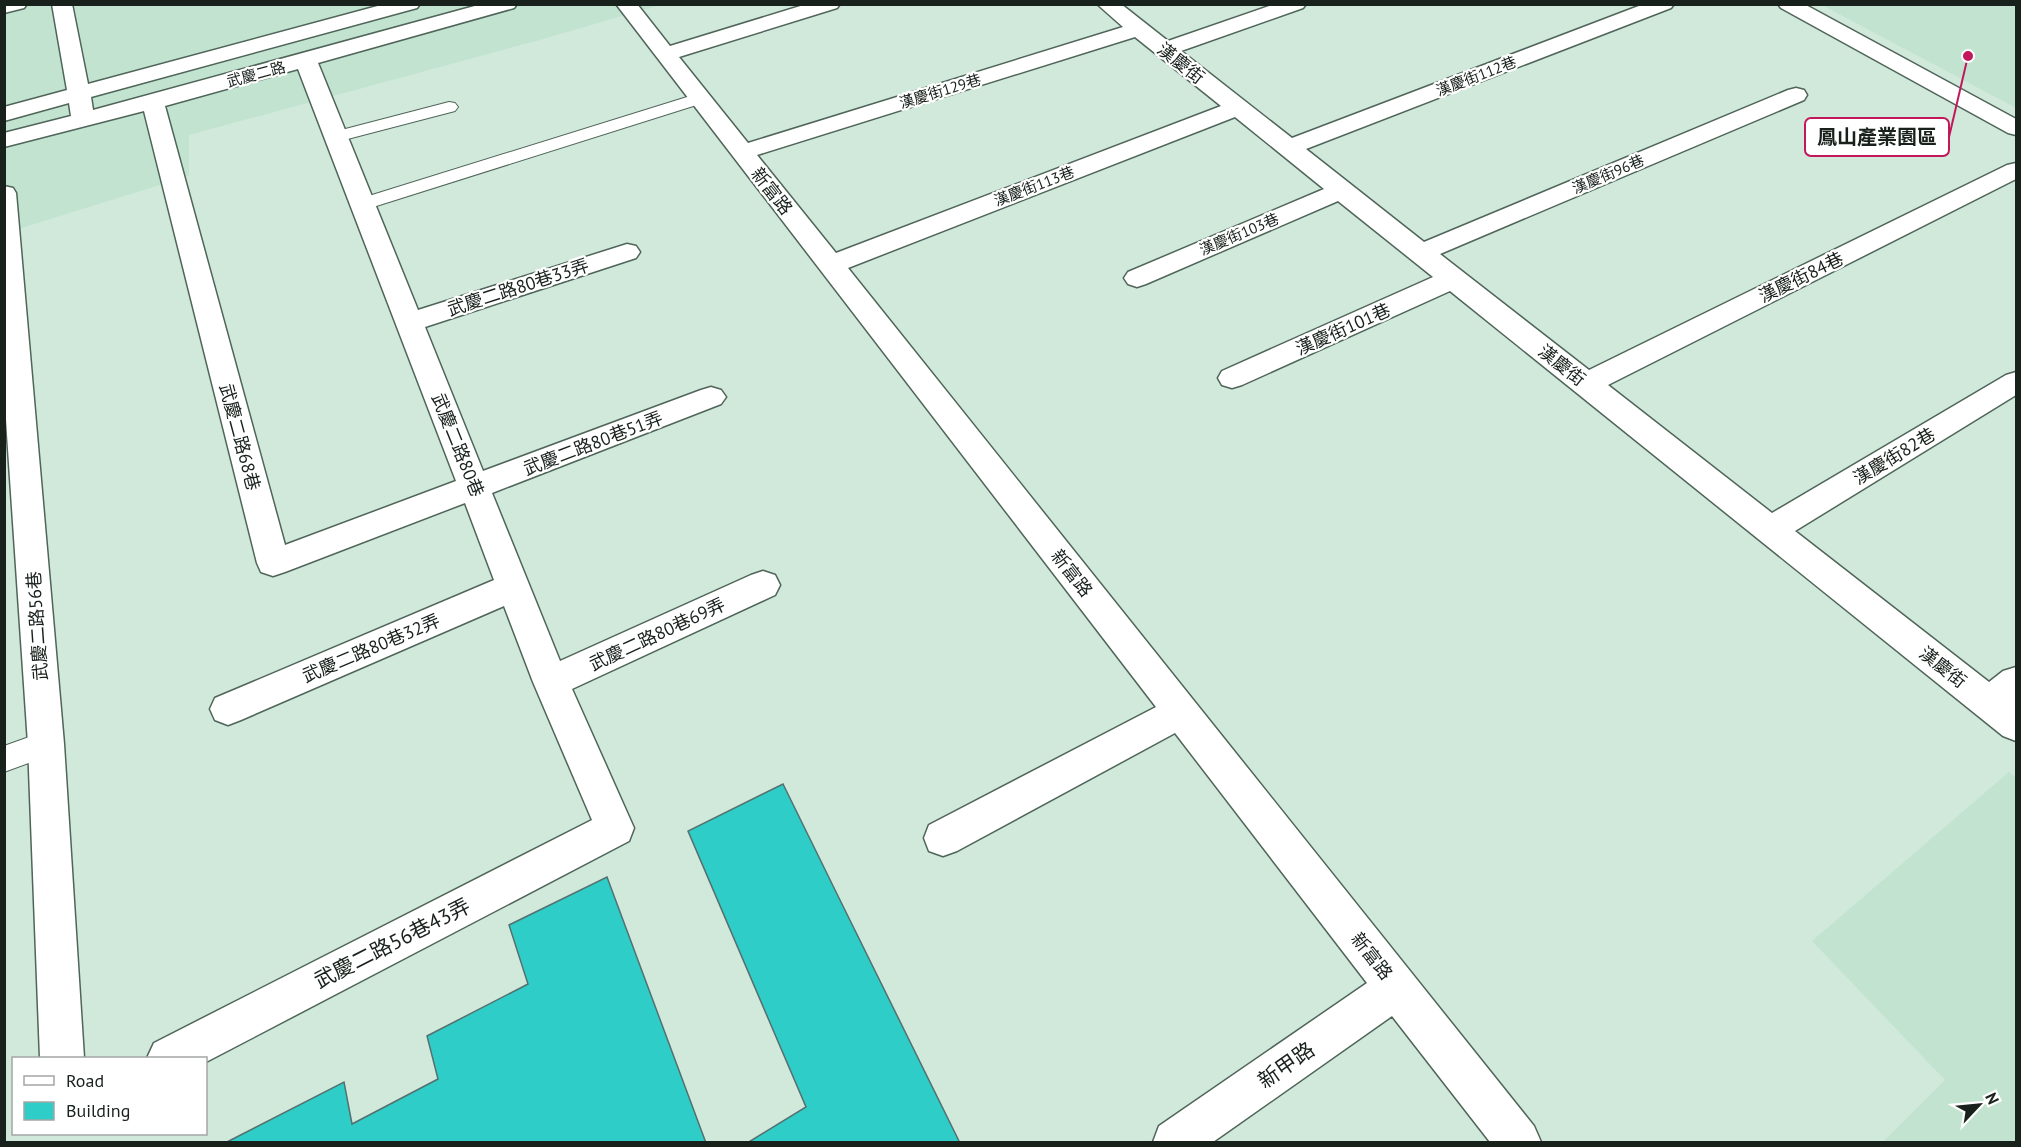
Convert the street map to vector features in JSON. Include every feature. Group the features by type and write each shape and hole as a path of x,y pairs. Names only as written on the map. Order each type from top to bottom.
{"street":[{"path":"4,8 17,4"},
{"path":"62,4 83,120"},
{"name":"武慶二路","path":"4,114 410,4"},
{"name":"武慶二路","path":"4,140 153,102 507,4"},
{"name":"新富路","path":"626,4 1518,1143"},
{"path":"665,54 830,4"},
{"name":"漢慶街","path":"1107,4 2016,725"},
{"path":"1164,50 1296,4"},
{"name":"漢慶街112巷","path":"1288,148 1664,4"},
{"path":"1788,4 2016,128"},
{"name":"漢慶街129巷","path":"742,152 1138,29"},
{"name":"武慶二路80巷","path":"306,60 551,682 615,828"},
{"name":"漢慶街96巷","path":"1420,253 1796,95"},
{"name":"武慶二路68巷","path":"153,102 273,564 474,488"},
{"name":"漢慶街113巷","path":"831,265 1238,108"},
{"name":"漢慶街84巷","path":"1586,384 2016,170"},
{"name":"漢慶街103巷","path":"1137,278 1342,190"},
{"name":"武慶二路56巷","path":"4,193 46,744 62,1057"},
{"name":"武慶二路80巷33弄","path":"409,322 627,252"},
{"name":"漢慶街101巷","path":"1232,378 1454,279"},
{"name":"漢慶街82巷","path":"1771,530 2016,382"},
{"name":"武慶二路80巷51弄","path":"474,488 711,397"},
{"name":"武慶二路80巷69弄","path":"551,682 763,585"},
{"name":"武慶二路80巷32弄","path":"228,709 513,587"},
{"path":"1988,703 2016,682"},
{"path":"943,838 1180,712"},
{"name":"武慶二路56巷43弄","path":"173,1057 615,828"},
{"name":"新甲路","path":"1175,1143 1396,987"}],"lane":[{"path":"363,204 700,98"},
{"path":"336,137 449,107"},
{"path":"4,759 46,744"}],"shaded area":[{"path":"5,5 660,5 189,135 189,176 5,233"},
{"path":"1822,5 2016,5 2016,108"},
{"path":"2009,772 2016,778 2016,1142 1883,1142 1945,1080 1812,941"}],"building":[{"path":"783,784 960,1143 747,1143 806,1107 688,831"},
{"path":"607,877 706,1143 225,1143 344,1082 352,1124 438,1079 427,1036 528,984 509,925"}],"place":[{"name":"鳳山產業園區","path":"1968,56"}]}
